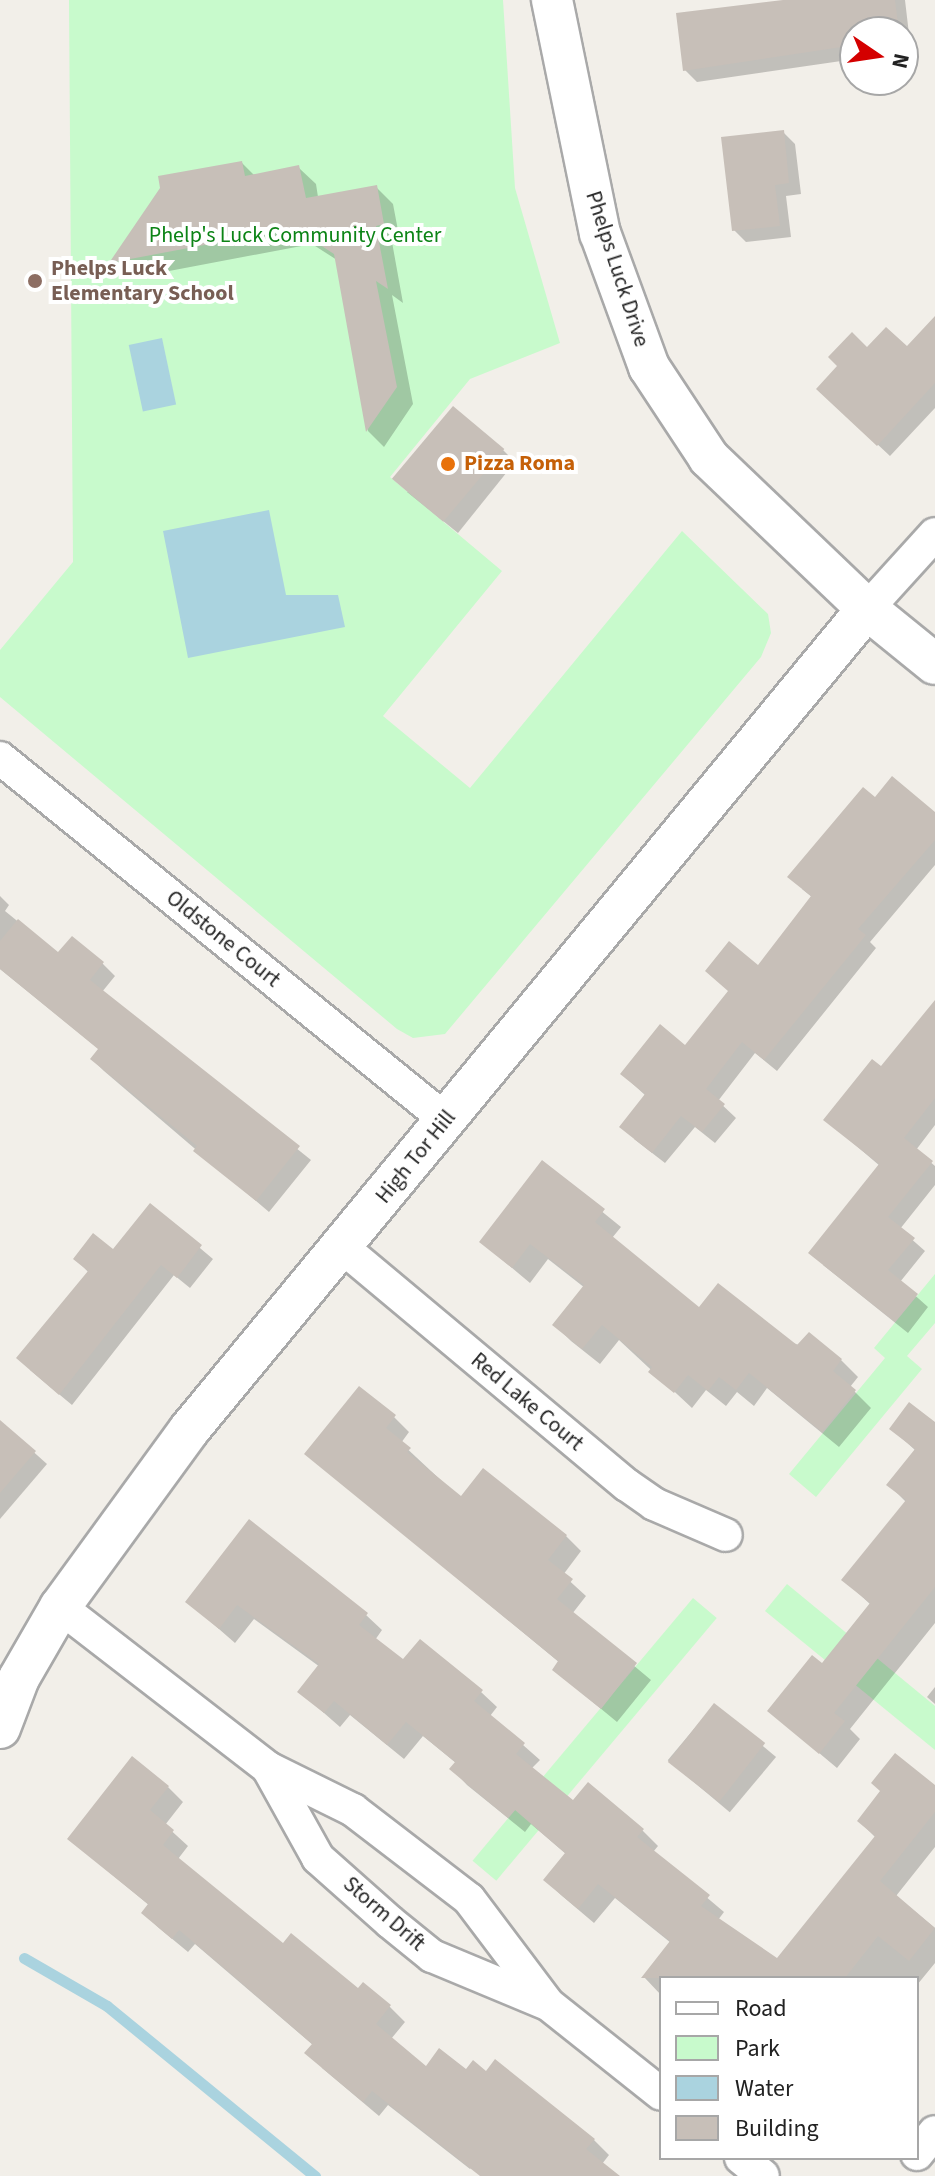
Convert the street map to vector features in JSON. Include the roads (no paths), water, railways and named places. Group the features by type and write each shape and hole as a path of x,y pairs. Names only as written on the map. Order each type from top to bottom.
{"street":[{"name":"Phelps Luck Drive","path":"552,0 600,233 649,367 709,458 867,609 935,664"},
{"path":"867,609 935,534"},
{"name":"High Tor Hill","path":"0,1728 10,1673 180,1442 867,609"},
{"name":"Oldstone Court","path":"0,758 446,1120"},
{"name":"Red Lake Court","path":"342,1247 627,1485 654,1504 726,1535"},
{"name":"Storm Drift","path":"60,1607 268,1768 353,1810 469,1899 548,2004 659,2092"},
{"name":"Storm Drift","path":"268,1768 318,1858 390,1922 432,1956 548,2004"},
{"path":"919,2152 935,2132"},
{"path":"743,2160 763,2176"},
{"path":"899,2176 913,2160"}],"water":[{"path":"162,338 176,405 143,412 129,345"},
{"path":"269,510 286,595 338,595 345,627 188,658 163,531"}],"waterway":[{"path":"24,1958 107,2006 315,2176"}],"place":[{"name":"Phelps Luck Elementary School","path":"35,281"},
{"name":"Pizza Roma","path":"448,464"}],"park label":[{"name":"Phelp's Luck Community Center","path":"295,236"}]}
